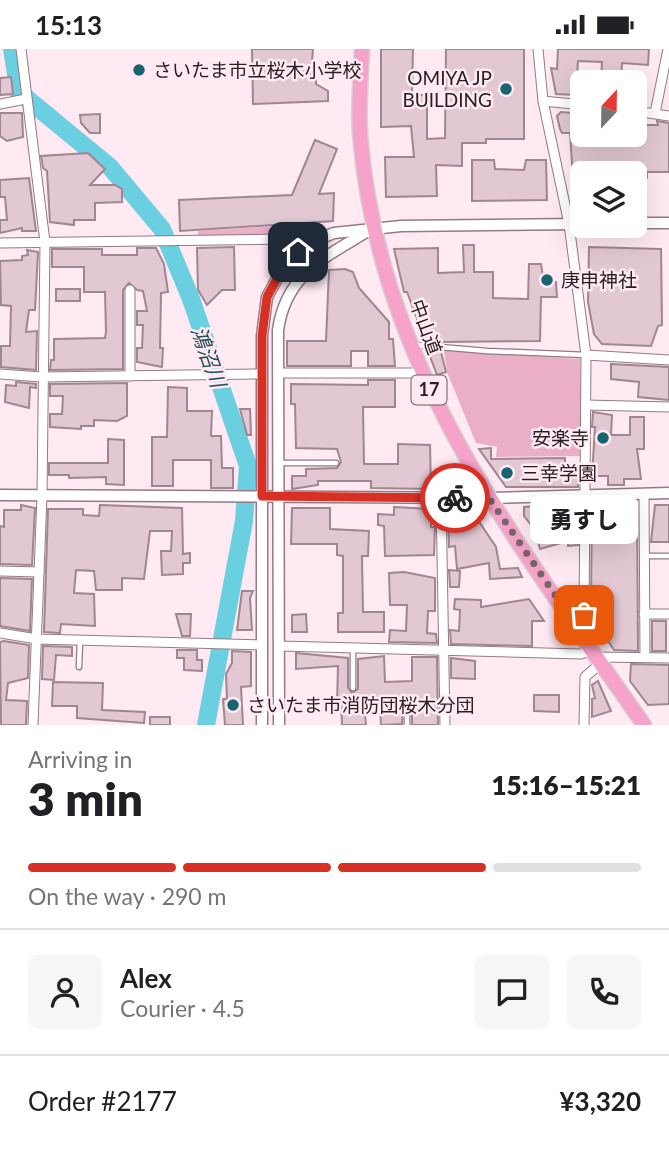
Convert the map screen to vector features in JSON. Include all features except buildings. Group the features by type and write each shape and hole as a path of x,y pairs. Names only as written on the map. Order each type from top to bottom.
{"highway":[{"name":"中山道","path":"362,49 360,132 374,228 410,344 436,407 489,498 644,725"}],"street":[{"path":"21,49 45,242 42,496 33,725"},
{"path":"538,49 543,101 569,224 586,355 588,495 584,615 577,627"},
{"path":"655,113 668,49"},
{"path":"0,104 26,99"},
{"path":"543,101 570,104"},
{"path":"648,112 669,116"},
{"path":"647,223 669,223"},
{"path":"262,725 262,645 251,496 267,297 281,269 298,252 334,233 374,228 569,224"},
{"path":"279,725 278,373 281,312 291,289 310,268 374,228"},
{"path":"0,243 287,239 298,252"},
{"path":"130,290 130,376"},
{"path":"586,355 669,360"},
{"path":"278,373 422,373"},
{"path":"0,374 42,377 262,374"},
{"path":"586,405 669,407"},
{"path":"0,495 489,498 669,493"},
{"path":"644,494 645,656"},
{"path":"441,498 445,725"},
{"path":"0,571 39,572"},
{"path":"645,614 669,614"},
{"path":"0,633 37,639 262,645"},
{"path":"279,646 669,658"},
{"path":"584,725 585,677 597,657"}],"lane":[{"path":"410,344 488,351 586,355"},
{"path":"278,464 336,463"},
{"path":"644,557 669,556"},
{"path":"79,667 80,640"},
{"path":"353,647 353,688"},
{"path":"407,709 407,725"}],"shaded area":[{"path":"293,225 294,235 198,237 198,231"},
{"path":"444,350 580,359 582,456 496,457 497,447 476,443 447,372"}],"waterway":[{"name":"鴻沼川","path":"12,49 19,92 110,167 162,229 191,299 248,466 244,521 206,725"}],"way so far":[{"path":"455,498 489,498 577,627 584,615"}],"place":[{"name":"さいたま市立桜木小学校","path":"139,70"},
{"name":"OMIYA JP BUILDING","path":"506,89"},
{"name":"庚申神社","path":"547,280"},
{"name":"安楽寺","path":"603,438"},
{"name":"三幸学園","path":"507,473"},
{"name":"勇すし","path":"584,615"},
{"name":"さいたま市消防団桜木分団","path":"233,705"}],"route":[{"path":"298,252 286,262 267,297 262,336 262,496 455,498"}]}
